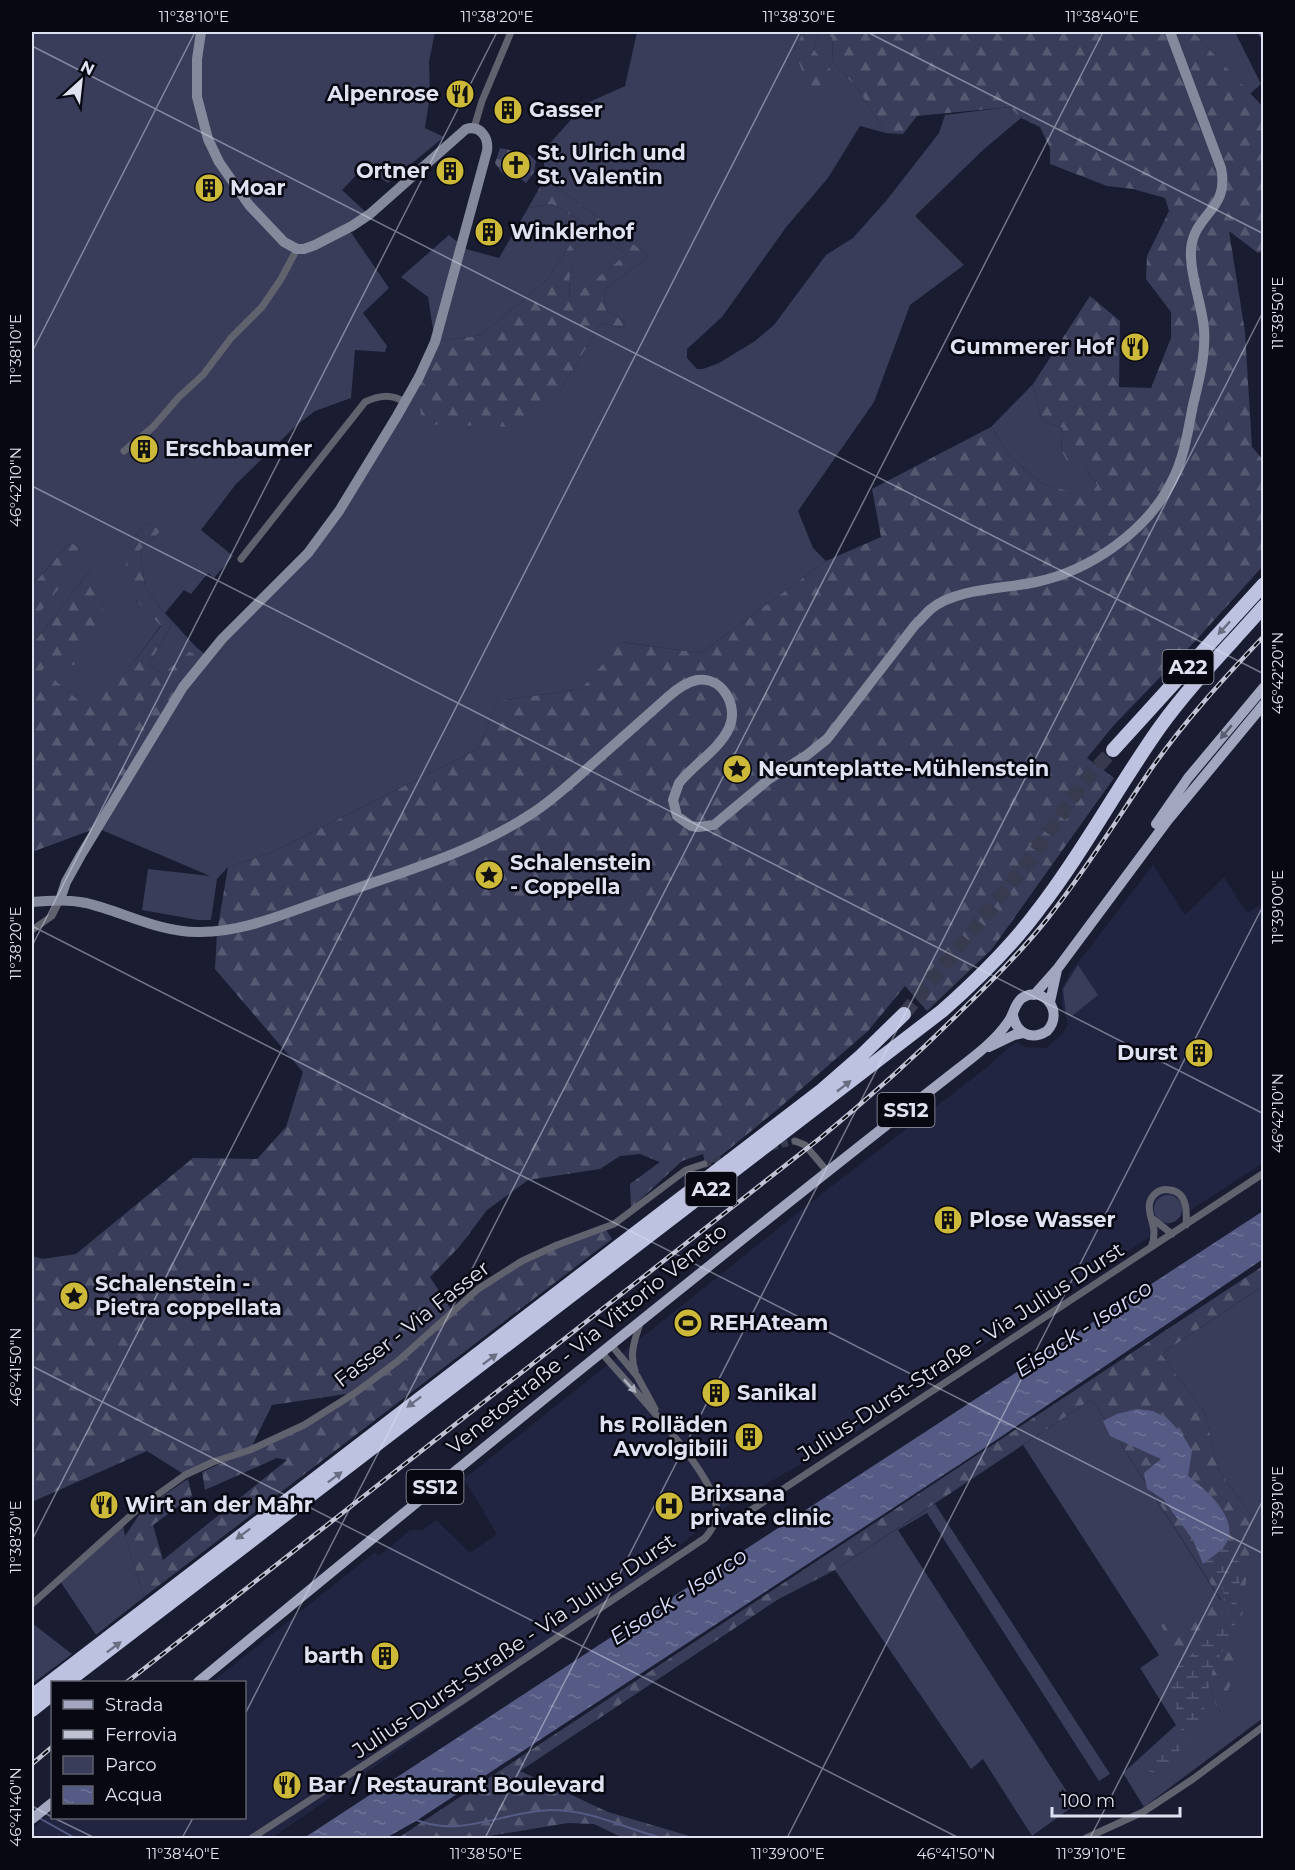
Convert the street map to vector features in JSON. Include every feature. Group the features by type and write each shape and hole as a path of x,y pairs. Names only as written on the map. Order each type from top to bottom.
{"highway":[{"name":"A22","path":"1113,750 1263,585"},
{"name":"A22","path":"70,1681 942,1011 994,961 1038,911 1162,725 1263,606"},
{"name":"A22","path":"52,1681 822,1090 904,1014"},
{"name":"A22","path":"32,1696 51,1681"},
{"path":"32,1710 51,1695"}],"main road":[{"path":"1125,878 1138,849 1188,778 1263,687"},
{"name":"Venetostraße - Via Vittorio Veneto","path":"200,1681 463,1463 612,1346 827,1171 984,1049 1008,1023 1017,1003 1022,998 1034,994 1058,968 1194,787 1263,704"},
{"name":"Venetostraße - Via Vittorio Veneto","path":"984,1049 1014,1035 1023,1033 1038,1036 1050,1028 1054,1012 1050,1002 1058,968"},
{"path":"1034,994 1050,1002"},
{"path":"1013,1015 1017,1028 1023,1033"},
{"path":"32,1820 51,1804"}],"street":[{"path":"32,930 52,916 66,882 81,855 183,687 222,639 308,553 354,489 405,402 435,342 488,146 485,136 474,128 468,128 361,220 315,245 297,249 284,242 249,205 219,162 208,139 197,98 197,59 201,32"},
{"path":"474,128 482,101 511,32"},
{"path":"32,902 60,900 86,904 156,926 195,933 217,932 247,926 283,914 458,852 509,827 560,793 669,696 682,686 696,680 710,681 724,690 732,705 732,721 720,742 679,783 674,792 674,808 682,821 691,826 714,825 769,779 812,752 827,739 915,625 932,608 948,599 1037,582 1064,574 1084,565 1125,536 1150,513 1171,483 1184,449 1204,354 1204,327 1195,287 1191,249 1199,224 1222,194 1221,168 1170,32"},
{"path":"124,451 153,427 179,397 203,375 231,338 262,307 281,279 297,249"},
{"path":"241,559 365,402 376,396 383,396 405,402"},
{"path":"795,1141 805,1145 827,1171"},
{"name":"Fasser - Via Fasser","path":"32,1604 139,1508 185,1475 213,1462 250,1450 304,1425 355,1393 398,1361 478,1289 522,1261 614,1224 686,1170 704,1164"},
{"name":"Julius-Durst-Straße - Via Julius Durst","path":"252,1839 676,1559 705,1538 716,1521 736,1520 1263,1173"},
{"name":"Julius-Durst-Straße - Via Julius Durst","path":"1151,1247 1154,1236 1149,1209 1152,1197 1161,1190 1180,1194 1186,1205 1186,1225"},
{"path":"1151,1217 1172,1234"},
{"path":"640,1322 632,1349 632,1361 637,1376 659,1416 712,1492 716,1506 716,1521"},
{"path":"612,1346 637,1376"},
{"path":"602,1353 659,1416"},
{"path":"1086,1839 1143,1812 1193,1779 1263,1726"}],"shaded area":[{"path":"1153,865 1185,915 1224,877 1247,913 1263,904 1263,1163 918,1388 855,1433 721,1510 628,1591 272,1838 32,1838 32,1829 51,1813 51,1819 246,1819 246,1681 213,1681 375,1552 379,1556 410,1530 422,1530 436,1520 470,1553 497,1534 464,1479 828,1189 985,1069 1007,1049 1017,1042 1025,1047 1046,1048 1063,1033 1068,1024 1062,1005 1062,988 1070,973"}],"green space":[{"path":"32,32 435,32 429,62 430,95 425,128 444,137 388,183 364,167 342,190 371,217 350,231 389,288 363,313 387,346 385,352 355,350 351,398 315,411 298,424 236,484 201,530 233,556 214,578 208,573 191,594 184,590 165,613 207,656 308,553 419,377 560,391 601,323 622,328 625,322 606,310 604,290 649,256 545,178 543,151 585,104 625,86 637,32 803,32 794,50 814,50 817,35 832,37 833,62 858,89 886,133 860,126 828,178 787,226 722,317 687,349 687,358 697,369 719,363 755,341 774,325 826,255 853,238 886,201 939,133 945,115 1009,107 1021,118 983,150 915,216 964,265 910,305 874,402 798,511 813,548 826,561 701,653 623,642 581,689 498,701 478,749 273,852 228,867 217,879 211,920 198,920 142,910 148,869 210,876 97,828 189,652 162,674 149,664 172,624 145,587 140,550 160,532 148,522 127,545 136,600 161,625 137,658 86,708 42,669 103,609 94,581 97,562 32,645 32,622 39,612 70,542 32,586"},
{"path":"803,32 1193,32 1263,107 1263,251 1258,253 1229,231 1245,332 1252,447 1263,460 1263,566 1198,638 1114,725 1087,758 1114,778 992,949 927,1011 905,986 868,1031 706,1168 703,1154 682,1161 631,1208 630,1184 660,1162 640,1154 620,1156 600,1169 528,1180 487,1210 459,1247 430,1277 452,1311 522,1261 605,1228 612,1239 144,1597 125,1536 143,1509 188,1479 192,1496 153,1525 163,1560 287,1460 277,1458 205,1490 202,1472 247,1452 185,1475 147,1451 32,1502 32,1256 43,1259 76,1254 193,1158 257,1159 286,1127 303,1072 215,969 217,932 228,867 273,852 478,749 498,701 581,689 622,642 701,653 826,561 881,537 872,489 991,427 1011,458 1043,484 1089,497 1097,485 1087,470 1068,463 1061,449 1063,428 1042,421 1033,384 1090,296 1120,321 1119,387 1151,388 1171,338 1171,312 1146,279 1147,256 1169,211 1165,198 1133,189 1107,186 1050,164 1050,148 1040,127 1021,118 1009,107 917,116 903,134 886,133 858,89 833,62 832,37 817,36 814,50 830,69 826,84 809,88 794,50","holes":["353,1393 304,1425 250,1450 272,1405"]},
{"path":"1193,32 1235,32 1261,84 1250,94"},
{"path":"500,148 530,155 536,161 534,172 526,183 515,174 511,180 501,172 495,163"},
{"path":"545,178 649,256 604,290 606,310 625,322 622,328 601,323 560,391 514,427 421,424 419,377 435,342 481,335 548,279 577,234 587,241 570,273 569,300 626,255 588,225 552,204 528,208"},
{"path":"552,204 588,225 626,255 569,301 570,273 586,241 577,234 548,279 481,335 435,342 428,297 401,277 449,235 466,249 499,258 528,208"},
{"path":"1033,384 1042,421 1063,428 1061,449 1087,470 1097,485 1089,498 1043,484 1011,458 991,427"},
{"path":"148,522 161,531 140,550 145,587 172,624 149,664 162,674 189,652 207,656 97,828 32,852 32,645 97,562 115,557 95,581 103,609 90,647 74,665 42,669 86,707 137,658 161,626 136,600 126,568 127,545"},
{"path":"70,542 79,548 67,578 32,622 32,586"},
{"path":"1078,965 1098,995 1072,1016 1066,1014 1063,989"},
{"path":"1168,1195 1178,1199 1182,1209 1178,1219 1168,1223 1158,1219 1154,1209 1158,1199"},
{"path":"1263,1266 1263,1286 1161,1354 1205,1413 1218,1470 1253,1517 1236,1672 1218,1713 1212,1691 1178,1658 1161,1625 1221,1600 1092,1399 835,1570 777,1600 520,1771 608,1812 696,1838 623,1838 594,1824 568,1823 477,1838 398,1838"},
{"path":"1263,1286 1263,1718 1144,1807 1123,1773 1176,1725 1140,1668 1159,1655 1023,1445 1092,1399 1221,1601 1178,1658 1212,1691 1219,1712 1253,1517 1218,1470 1205,1413 1161,1354"},
{"path":"935,1504 1110,1774 1099,1781 927,1513 898,1530 1069,1795 1090,1794 1032,1836 983,1759 971,1769 835,1570"},
{"path":"123,1524 144,1597 96,1635 60,1581"},
{"path":"1225,1545 1242,1566 1235,1628 1213,1669 1202,1718 1160,1779 1148,1770 1184,1726 1173,1703 1169,1675 1229,1619 1222,1586 1203,1564"},
{"path":"32,1623 72,1654 32,1684"}],"water":[{"name":"Eisack - Isarco","path":"1263,1211 1263,1259 980,1451 416,1821 386,1838 304,1838"},
{"path":"1137,1409 1153,1411 1167,1418 1182,1434 1192,1451 1188,1476 1212,1497 1226,1516 1229,1536 1225,1545 1203,1564 1193,1540 1163,1499 1147,1489 1144,1473 1161,1459 1110,1436 1103,1421 1117,1414"}],"waterway":[{"path":"1258,32 1264,40"},
{"path":"414,1819 448,1826 465,1825 534,1811 566,1811 594,1816 662,1838"},
{"path":"39,1818 75,1838"}],"tunnel":[{"path":"904,1014 1027,864 1082,784 1113,750"},
{"path":"771,1147 795,1141"},
{"path":"704,1164 728,1158"}],"railway":[{"path":"128,1681 819,1139 944,1028 1038,930 1075,882 1176,736 1264,636"},
{"path":"32,1764 51,1748"}],"place":[{"name":"Alpenrose","path":"460,94"},
{"name":"Gasser","path":"508,110"},
{"name":"St. Ulrich und St. Valentin","path":"516,165"},
{"name":"Ortner","path":"450,171"},
{"name":"Moar","path":"209,188"},
{"name":"Winklerhof","path":"489,232"},
{"name":"Gummerer Hof","path":"1135,347"},
{"name":"Erschbaumer","path":"144,449"},
{"name":"Neunteplatte-Mühlenstein","path":"737,769"},
{"name":"Schalenstein - Coppella","path":"489,875"},
{"name":"Durst","path":"1199,1053"},
{"name":"Plose Wasser","path":"948,1220"},
{"name":"Schalenstein - Pietra coppellata","path":"74,1296"},
{"name":"REHAteam","path":"688,1323"},
{"name":"Sanikal","path":"716,1393"},
{"name":"hs Rolläden Avvolgibili","path":"749,1437"},
{"name":"Wirt an der Mahr","path":"104,1505"},
{"name":"Brixsana private clinic","path":"669,1506"},
{"name":"barth","path":"385,1656"},
{"name":"Bar / Restaurant Boulevard","path":"287,1785"}]}
